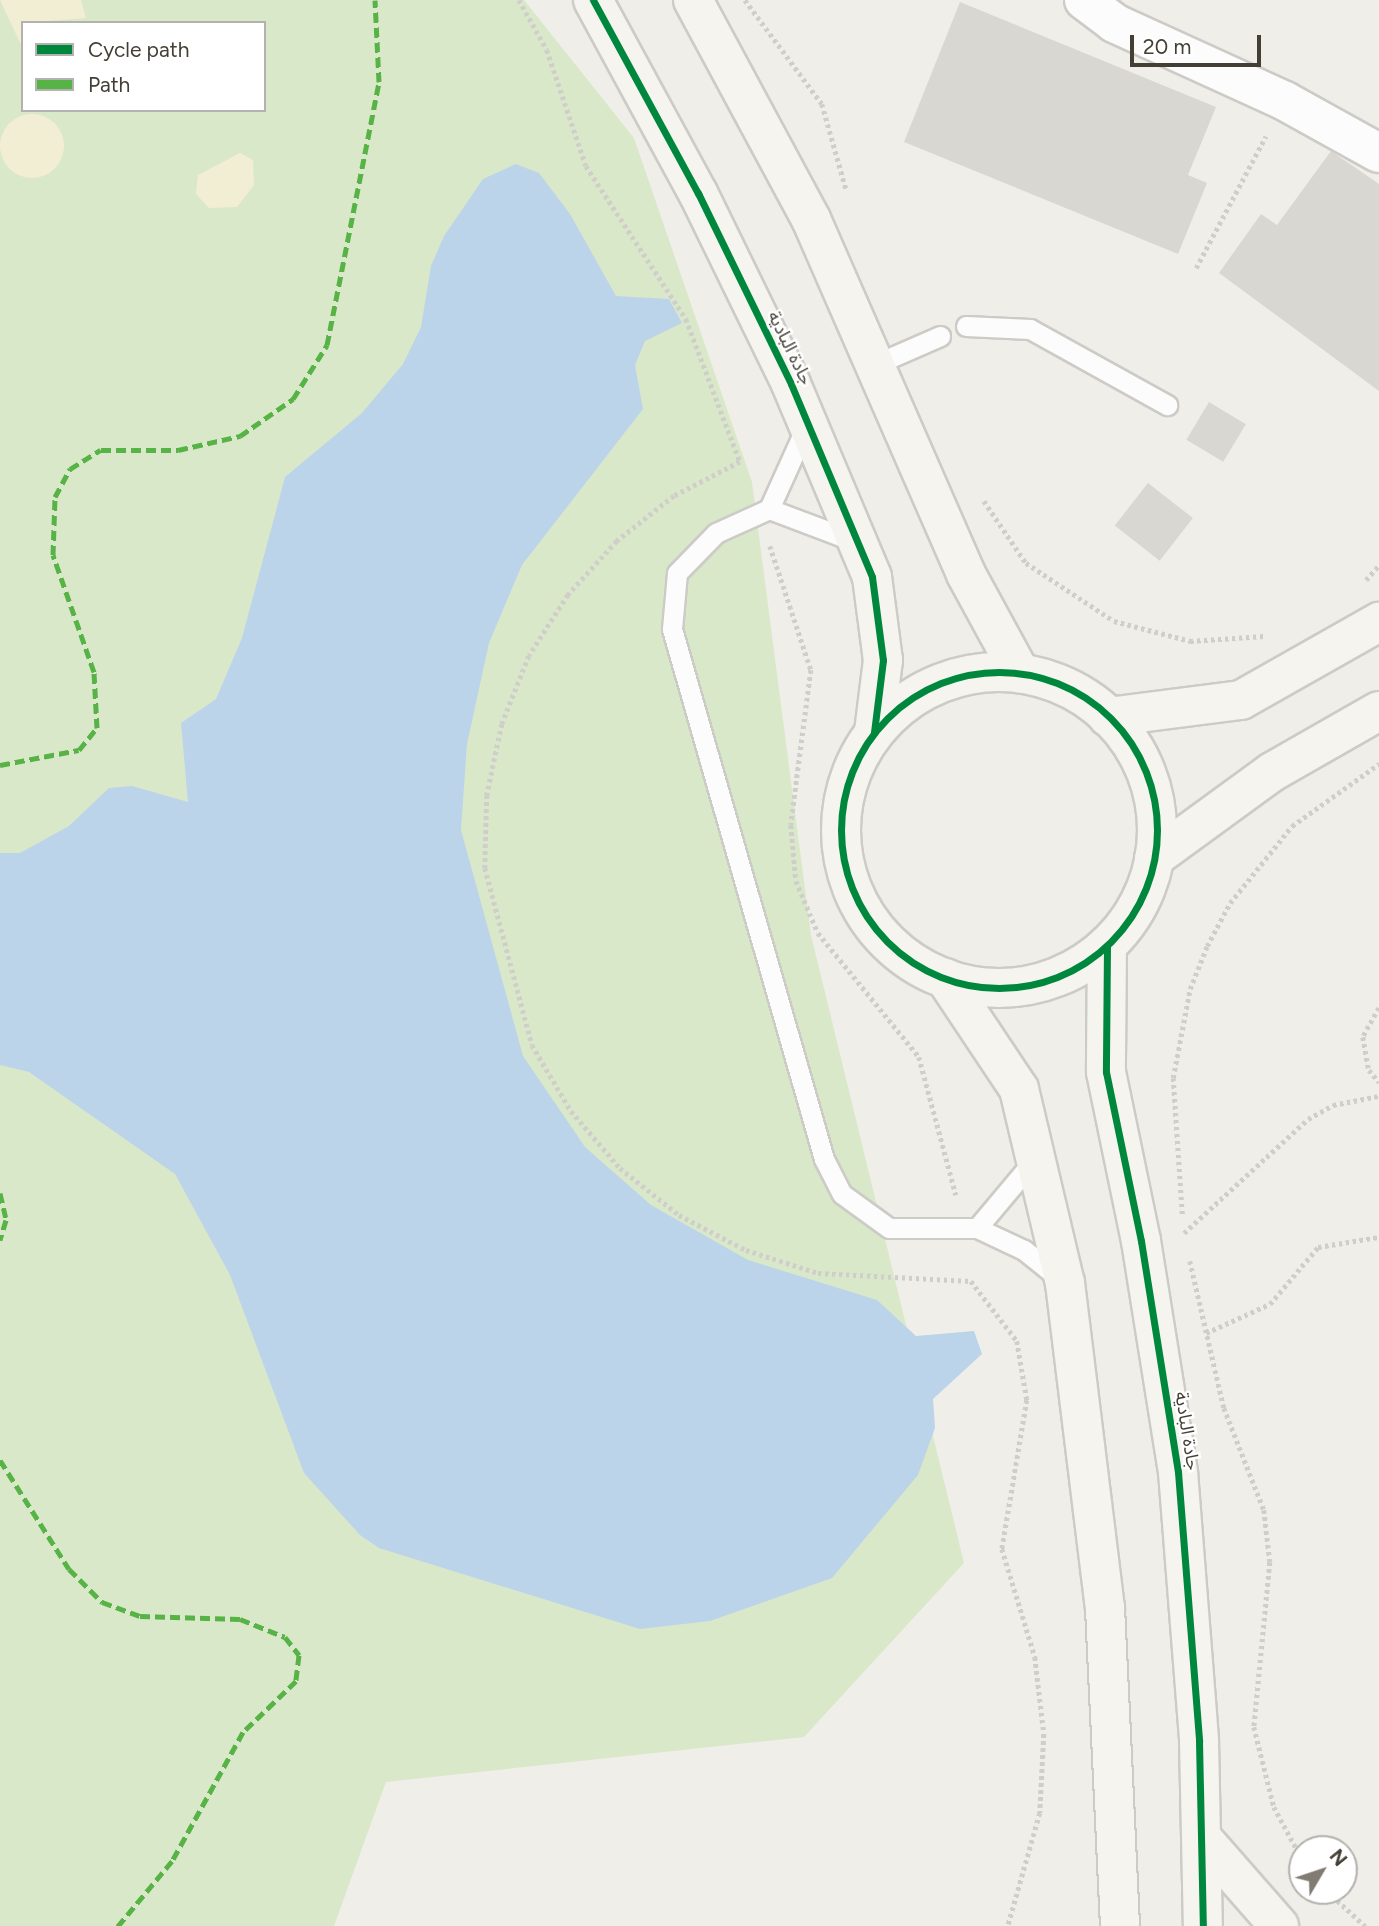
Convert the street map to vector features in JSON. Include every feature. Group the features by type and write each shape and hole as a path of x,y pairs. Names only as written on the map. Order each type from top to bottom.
{"street":[{"name":"جادة البادية","path":"593,0 698,193 808,422 858,543 883,632 874,732"},
{"path":"693,0 811,219 965,574 1020,673"},
{"path":"1084,0 1114,23 1285,101 1379,153"},
{"path":"1108,717 1241,700 1379,622"},
{"path":"945,978 1013,988 1068,971 1107,946 1145,891 1154,858 1153,796 1143,767 1108,717 1062,686 1020,673 987,672 924,690 874,732 845,791 840,824 849,878 868,918 889,943 945,978 1006,1063 1039,1153 1065,1283 1105,1608 1120,1926"},
{"path":"1154,858 1272,772 1379,711"},
{"name":"جادة البادية","path":"1107,946 1103,1045 1178,1472 1202,1838 1203,1926"},
{"path":"1202,1838 1279,1926"}],"lane":[{"path":"966,326 1030,329 1167,405"},
{"path":"876,364 940,336"},
{"path":"769,509 808,422"},
{"path":"858,543 814,521 769,509 716,533 687,557 670,610 813,1119 832,1177 871,1220 908,1233 977,1228 1024,1250 1065,1283"},
{"path":"977,1228 1039,1153"}],"path":[{"path":"519,0 547,50 586,166 686,319 740,462 674,496 617,541 568,595 536,646 502,724 487,795 485,869 533,1045 571,1111 620,1168 679,1215 758,1254 818,1273 971,1281 1017,1342 1027,1400 1002,1549 1035,1657 1044,1774 1040,1813 1008,1926"},
{"path":"745,0 822,104 848,200"},
{"path":"1196,268 1285,101"},
{"path":"976,488 1026,563 1114,621 1190,641 1272,635"},
{"path":"770,546 811,670 791,825 796,881 818,933 919,1057 959,1206"},
{"path":"1357,589 1379,565"},
{"path":"1289,1835 1274,1807 1258,1759 1252,1695 1268,1590 1269,1536 1206,1333 1184,1233 1173,1078 1191,989 1230,902 1292,826 1379,764"},
{"path":"1379,1008 1363,1037 1369,1070 1379,1082"},
{"path":"1184,1233 1308,1119 1334,1105 1379,1096"},
{"path":"1206,1333 1270,1304 1318,1247 1379,1237"},
{"path":"1342,1905 1365,1926"}],"green space":[{"path":"0,0 524,0 634,138 752,482 811,935 964,1563 804,1737 386,1782 334,1926 0,1926"}],"sand":[{"path":"0,0 81,0 86,18 21,21 21,45"},
{"path":"32,114 50,120 58,128 64,146 58,164 50,172 32,178 14,172 6,164 0,146 6,128 14,120"},
{"path":"240,153 253,160 254,185 237,207 209,208 196,194 198,175"}],"water":[{"path":"516,164 539,173 570,214 616,296 669,299 682,323 645,341 635,365 643,409 522,565 489,643 467,744 461,830 523,1056 585,1147 651,1205 748,1260 877,1300 916,1336 974,1331 982,1354 933,1399 935,1428 918,1475 832,1578 710,1621 640,1629 379,1548 360,1535 304,1473 230,1275 175,1174 29,1072 0,1065 0,853 20,853 69,826 109,788 132,786 188,802 181,723 216,699 242,638 285,477 362,413 403,364 421,327 431,266 444,236 483,179"}],"building":[{"path":"960,2 1216,107 1188,175 1207,183 1178,254 904,142"},
{"path":"1331,151 1379,184 1379,391 1219,273 1261,214 1277,225"},
{"path":"1209,402 1246,424 1223,462 1186,440"},
{"path":"1148,483 1193,518 1160,561 1115,526"}],"marked path":[{"path":"0,765 79,750 97,728 94,672 53,555 55,497 70,469 101,450 178,450 240,436 293,399 327,345 379,82 375,0"},
{"path":"0,1193 6,1220 0,1240"},
{"path":"0,1460 69,1569 102,1602 140,1616 240,1619 285,1637 299,1655 296,1681 243,1732 172,1861 118,1926"}],"cycle path":[{"path":"593,0 698,193 791,384 872,577 883,660 874,732"},
{"path":"999,672 1030,675 1059,684 1087,699 1121,730 1145,770 1154,799 1157,830 1154,861 1145,890 1130,918 1099,952 1059,976 1030,985 999,988 968,985 939,976 911,961 877,930 853,890 844,861 841,830 844,799 853,770 868,742 899,708 939,684 968,675 999,672"},
{"path":"1107,946 1106,1072 1141,1241 1178,1472 1199,1741 1203,1926"}]}
